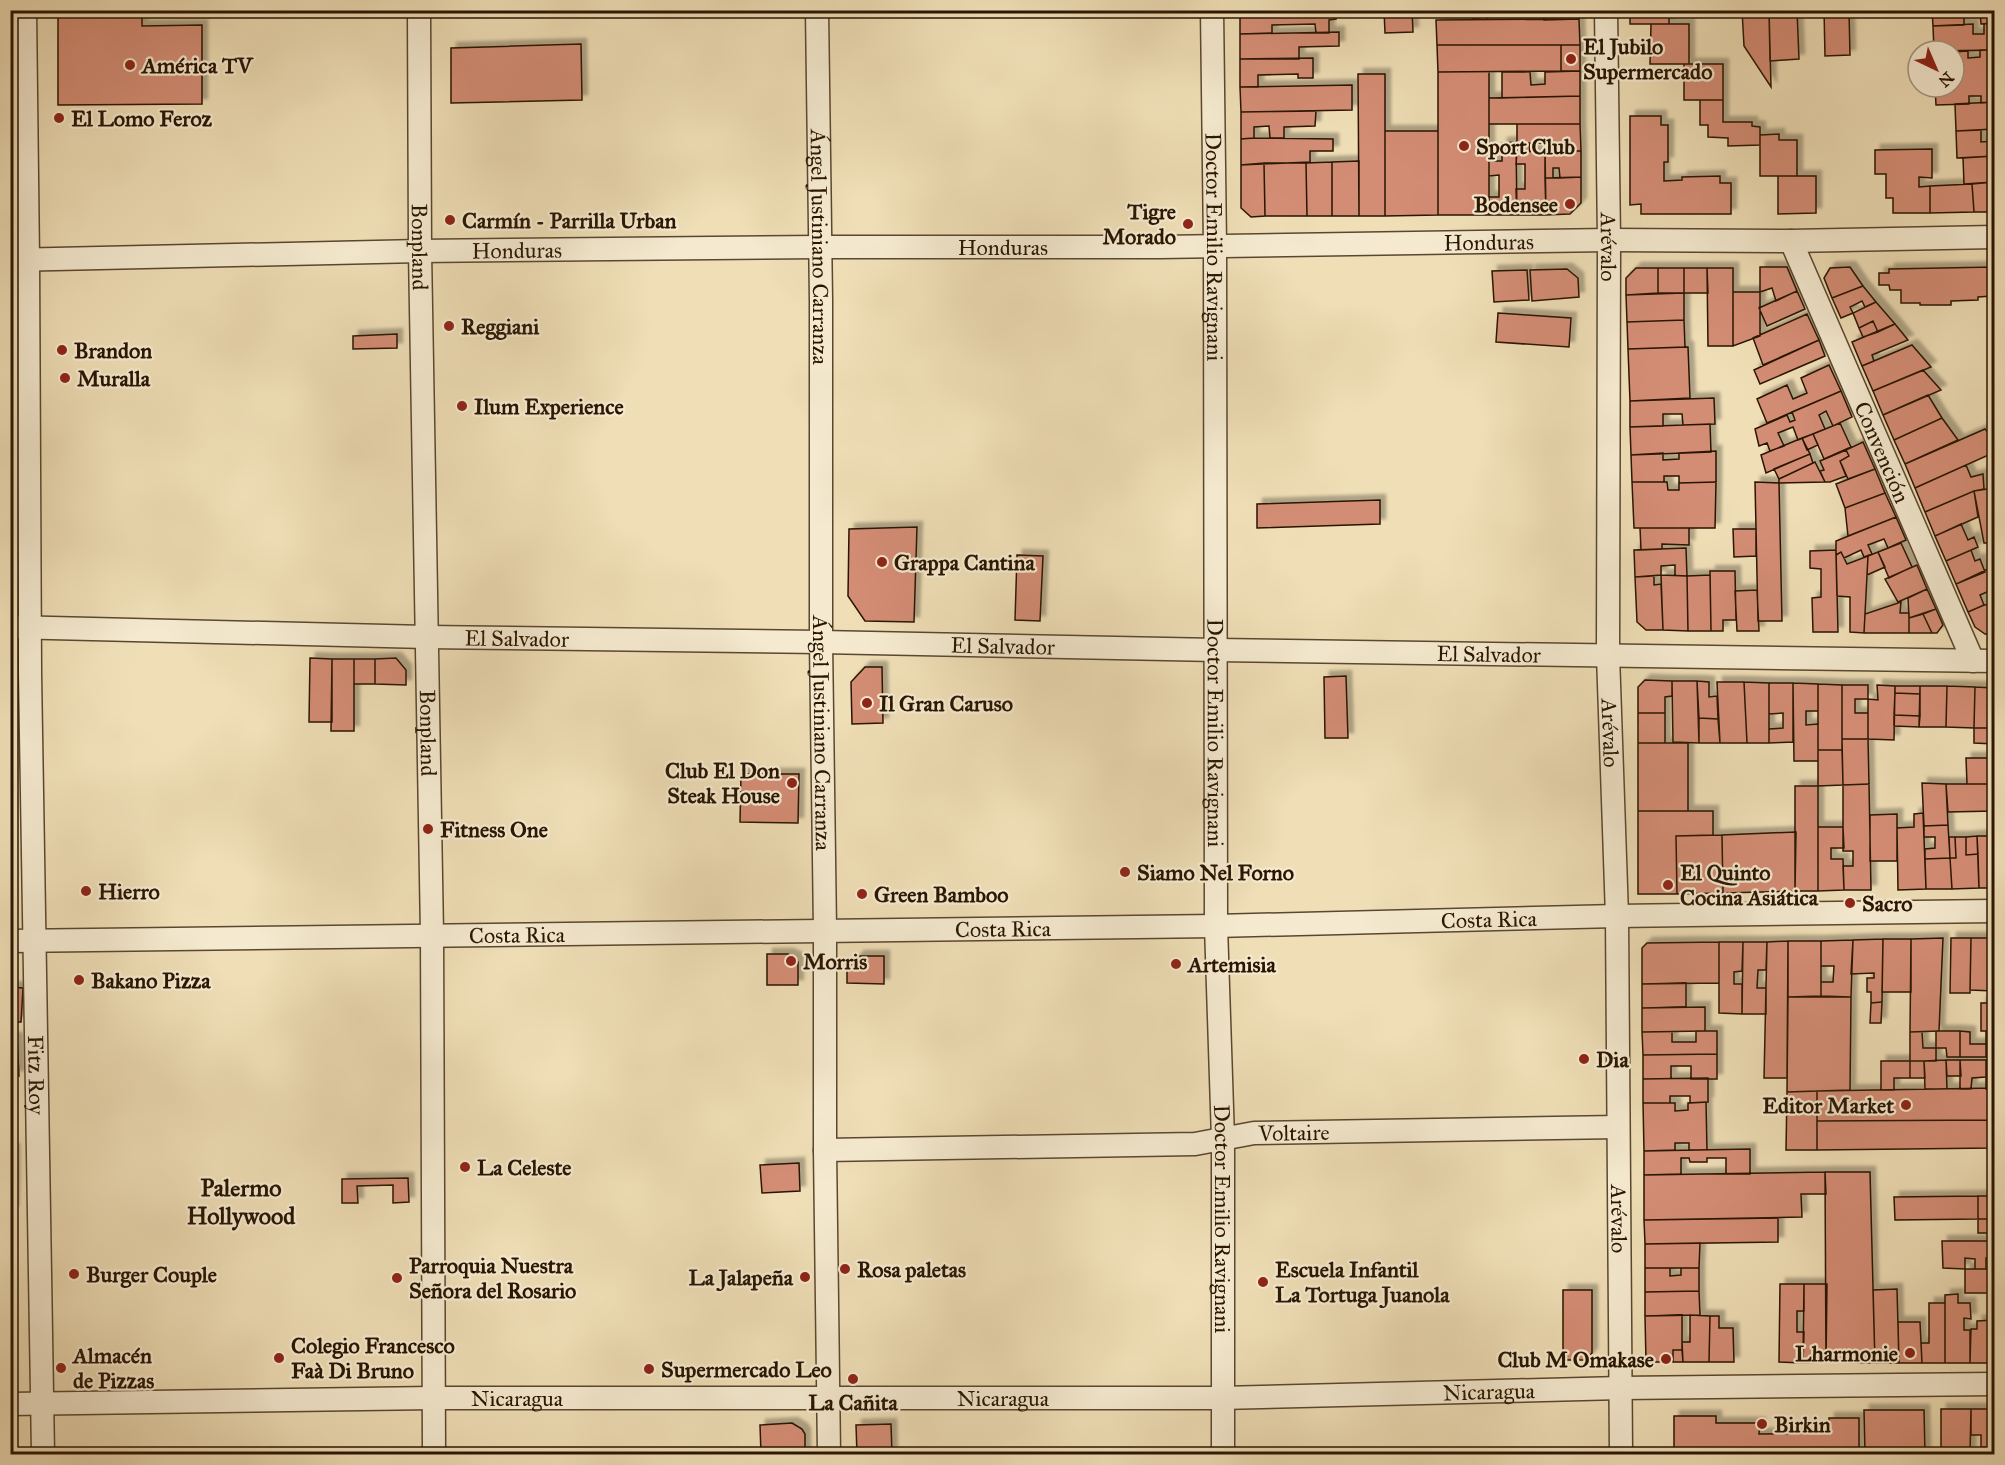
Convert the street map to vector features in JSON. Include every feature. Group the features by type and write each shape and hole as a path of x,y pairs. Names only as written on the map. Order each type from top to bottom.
{"street":[{"name":"Fitz Roy","path":"25,10 19,260 20,628 35,940 43,1455"},
{"name":"Bonpland","path":"419,10 420,251 432,934 434,1455"},
{"name":"Ángel Justiniano Carranza","path":"817,10 829,1455"},
{"name":"Doctor Emilio Ravignani","path":"1212,10 1215,246 1216,926 1223,1139 1222,1455"},
{"name":"Arévalo","path":"1606,10 1609,240 1608,655 1617,916 1621,1455"},
{"name":"Honduras","path":"19,260 420,251 1215,246 1609,240 1791,241 1995,237"},
{"name":"Convención","path":"1791,241 1984,661"},
{"name":"El Salvador","path":"20,628 426,637 1984,661"},
{"name":"Costa Rica","path":"10,940 1216,926 1617,916 1995,911"},
{"name":"Voltaire","path":"825,1150 1195,1144 1254,1133 1618,1127"},
{"name":"Nicaragua","path":"10,1404 433,1398 1221,1398 1621,1388 1995,1384"}],"building":[{"name":"América TV","path":"58,10 142,10 142,26 202,25 202,104 58,105"},
{"path":"1240,10 1336,10 1336,19 1329,20 1329,33 1316,33 1315,24 1272,25 1272,33 1240,34"},
{"path":"1384,10 1412,10 1413,32 1385,33"},
{"path":"1473,10 1487,10 1487,20 1473,19"},
{"path":"1499,10 1526,10 1526,14 1499,14"},
{"path":"1543,10 1579,10 1579,19 1544,20"},
{"path":"1630,10 1669,10 1669,24 1630,24"},
{"path":"1742,10 1769,10 1771,87 1744,46"},
{"path":"1769,10 1797,10 1799,59 1770,61"},
{"path":"1824,10 1849,10 1850,55 1825,56"},
{"path":"1932,10 1994,10 1994,23 1981,24 1980,13 1964,14 1964,25 1933,26"},
{"path":"1579,19 1580,45 1437,45 1436,20"},
{"path":"1994,23 1994,50 1966,50 1966,39 1934,39 1933,26 1973,24 1973,34 1984,34 1984,24"},
{"path":"1651,24 1689,24 1689,64 1650,64"},
{"path":"1339,32 1339,46 1299,47 1299,59 1240,59 1240,34"},
{"path":"581,44 582,100 451,103 451,48"},
{"path":"1437,45 1561,45 1561,71 1438,72"},
{"path":"1561,45 1580,45 1580,71 1561,71"},
{"path":"1980,50 1994,50 1994,102 1981,103 1981,96 1969,96 1969,104 1936,105 1936,99 1966,99 1966,51 1968,51 1968,58 1980,57"},
{"path":"1313,58 1313,78 1298,78 1298,74 1258,75 1258,87 1240,87 1240,59"},
{"path":"1684,64 1723,64 1723,100 1684,100"},
{"path":"1580,71 1580,96 1502,98 1502,72 1530,72 1531,85 1545,84 1545,72"},
{"name":"Sport Club","path":"1438,72 1489,72 1489,215 1438,215"},
{"path":"1358,74 1385,74 1385,216 1359,216"},
{"path":"1352,85 1352,110 1241,112 1240,87"},
{"path":"1580,96 1580,124 1489,124 1489,98"},
{"path":"1700,100 1723,100 1723,122 1752,122 1752,126 1760,127 1760,145 1728,146 1728,138 1708,137 1708,125 1700,125"},
{"path":"1994,102 1994,129 1956,131 1955,104"},
{"path":"1316,111 1315,126 1284,127 1284,138 1270,138 1269,126 1254,127 1254,138 1241,139 1241,112"},
{"path":"1630,116 1661,116 1661,125 1668,125 1668,162 1664,162 1664,181 1682,180 1682,177 1720,176 1720,183 1731,183 1731,214 1641,214 1641,204 1630,205"},
{"path":"1517,124 1580,124 1581,151 1567,151 1567,143 1529,143 1530,152 1517,152"},
{"path":"1981,130 1981,142 1994,141 1994,156 1957,158 1956,131"},
{"path":"1385,131 1438,131 1438,215 1385,216"},
{"path":"1779,134 1779,140 1797,140 1797,176 1760,176 1760,135"},
{"path":"1241,139 1333,139 1333,151 1310,151 1310,162 1241,165"},
{"path":"1516,142 1517,215 1489,215 1489,197 1499,197 1499,175 1489,176 1489,161 1502,161 1502,143"},
{"path":"1932,149 1932,178 1919,177 1919,187 1930,186 1930,213 1893,213 1893,198 1886,198 1886,174 1875,174 1875,150"},
{"path":"1545,151 1581,151 1581,177 1560,178 1559,168 1553,168 1553,178 1545,178"},
{"path":"1545,151 1546,215 1517,215 1516,189 1525,189 1525,164 1516,164 1517,152"},
{"path":"1994,156 1994,182 1964,184 1963,158"},
{"path":"1359,161 1359,216 1332,216 1332,162"},
{"path":"1332,162 1332,216 1307,216 1306,163"},
{"path":"1264,163 1306,163 1307,216 1265,216"},
{"path":"1264,163 1265,216 1251,217 1241,208 1241,165"},
{"path":"1778,176 1816,176 1816,213 1778,214"},
{"path":"1581,177 1581,203 1570,214 1546,215 1545,178"},
{"path":"1994,182 1994,212 1974,212 1972,184"},
{"path":"1972,184 1974,212 1930,213 1930,186"},
{"path":"1760,267 1787,267 1797,291 1776,301 1772,288 1760,292"},
{"path":"1850,267 1863,286 1832,298 1824,278 1830,268"},
{"path":"1994,267 1993,415 1988,338 1993,338 1992,296 1978,297 1978,300 1951,301 1951,305 1901,303 1901,290 1890,290 1889,285 1879,285 1879,273 1889,273 1889,269"},
{"path":"1636,268 1658,268 1658,293 1626,295 1626,278"},
{"path":"1658,268 1684,268 1684,293 1658,293"},
{"path":"1684,268 1707,268 1708,293 1684,293"},
{"path":"1707,268 1733,268 1733,346 1708,346"},
{"path":"1567,269 1578,278 1579,297 1532,301 1530,270"},
{"path":"1527,270 1529,300 1494,302 1492,271"},
{"path":"1863,286 1876,302 1865,307 1862,301 1850,307 1853,313 1841,318 1832,298"},
{"path":"1797,291 1805,309 1767,326 1759,308"},
{"path":"1733,292 1760,292 1760,336 1733,346"},
{"path":"1684,293 1684,320 1627,322 1626,295"},
{"path":"1876,302 1895,324 1878,332 1873,321 1859,328 1853,313"},
{"path":"1498,313 1571,318 1569,347 1496,342"},
{"path":"1807,314 1819,340 1763,365 1753,338"},
{"path":"1684,320 1685,347 1628,349 1627,322"},
{"path":"1873,321 1878,332 1863,337 1859,328"},
{"path":"1895,324 1908,340 1872,355 1874,361 1862,366 1852,342"},
{"path":"397,334 397,348 353,349 353,336"},
{"path":"1819,340 1825,356 1760,384 1754,370"},
{"path":"1912,345 1931,367 1873,391 1862,366"},
{"path":"1688,347 1690,398 1630,401 1628,349"},
{"path":"1829,365 1841,391 1767,423 1757,399 1787,385 1793,399 1807,393 1801,378"},
{"path":"1923,370 1941,390 1883,415 1873,391"},
{"path":"1841,391 1852,417 1833,426 1826,411 1819,415 1825,429 1798,440 1793,427 1778,433 1784,446 1770,451 1767,443 1759,446 1755,429 1787,415 1790,422 1795,420 1792,412"},
{"path":"1928,395 1942,418 1894,440 1883,415"},
{"path":"1714,398 1715,424 1683,425 1682,414 1663,414 1663,426 1630,427 1630,401"},
{"path":"1942,418 1958,440 1905,464 1894,440"},
{"path":"1840,423 1851,447 1824,459 1813,434"},
{"path":"1710,424 1711,452 1631,455 1630,427"},
{"path":"1985,429 1994,439 1993,453 1915,488 1905,464"},
{"path":"1813,434 1818,445 1807,450 1802,438"},
{"path":"1802,438 1810,454 1766,473 1761,455"},
{"path":"1863,442 1875,469 1848,479 1840,461 1849,456 1846,450"},
{"path":"1846,450 1849,456 1840,461 1846,476 1825,482 1820,471 1824,470 1820,461"},
{"path":"1716,451 1716,482 1679,483 1679,476 1664,476 1664,482 1632,482 1631,455 1663,453 1663,460 1679,459 1679,453"},
{"path":"1810,454 1813,463 1779,479 1774,469"},
{"path":"1815,462 1825,482 1779,483 1779,479"},
{"path":"1966,465 1971,477 1983,474 1984,489 1925,512 1915,488"},
{"path":"1875,469 1885,493 1845,508 1836,484"},
{"path":"1632,482 1667,482 1668,490 1679,490 1679,483 1716,482 1715,528 1634,528"},
{"path":"1755,482 1779,483 1782,621 1758,621"},
{"path":"1994,488 1994,543 1984,543 1974,491"},
{"path":"1974,491 1978,517 1935,536 1925,512"},
{"path":"1885,493 1896,517 1848,536 1845,508"},
{"path":"1380,500 1380,524 1257,528 1257,504"},
{"path":"1896,517 1906,540 1888,548 1884,539 1868,545 1872,554 1864,557 1861,550 1844,558 1841,552 1836,555 1836,541"},
{"path":"1961,524 1968,540 1974,537 1978,547 1946,561 1935,536"},
{"name":"Grappa Cantina","path":"917,527 914,622 865,621 848,596 849,529"},
{"path":"1640,528 1689,528 1689,545 1662,544 1662,549 1641,550"},
{"path":"1733,529 1756,529 1756,556 1734,557"},
{"path":"1901,543 1912,567 1889,578 1878,552"},
{"path":"1686,548 1687,576 1675,576 1675,565 1661,566 1661,575 1635,577 1634,550"},
{"path":"1836,550 1838,632 1813,632 1812,598 1821,597 1821,569 1810,568 1810,551"},
{"path":"1971,550 1975,561 1980,559 1985,572 1956,584 1946,561"},
{"path":"1841,552 1847,564 1868,556 1864,633 1850,632 1850,597 1837,596 1836,555"},
{"path":"1878,552 1885,567 1867,575 1868,556"},
{"path":"1017,555 1043,556 1040,621 1015,620"},
{"path":"1917,565 1927,589 1898,602 1885,579"},
{"path":"1994,568 1994,589 1980,595 1984,605 1968,612 1956,584"},
{"path":"1710,571 1735,571 1736,620 1723,620 1723,631 1711,631"},
{"path":"1661,575 1687,576 1688,631 1663,630"},
{"path":"1710,575 1711,631 1688,631 1687,576"},
{"path":"1654,576 1654,585 1661,584 1663,630 1646,630 1637,622 1635,577"},
{"path":"1927,589 1936,609 1909,618 1908,598"},
{"path":"1757,590 1759,631 1737,631 1735,591"},
{"path":"1901,602 1900,613 1909,613 1909,633 1864,633 1865,614"},
{"path":"1994,604 1994,634 1985,634 1975,627 1968,612 1984,605"},
{"path":"1936,609 1943,625 1937,633 1932,633 1923,614"},
{"path":"1923,614 1932,633 1909,633 1909,618"},
{"path":"310,658 332,659 332,722 309,722"},
{"path":"396,658 406,670 406,685 375,684 375,659"},
{"path":"332,659 354,659 354,731 331,731"},
{"path":"354,659 375,659 375,684 354,684"},
{"name":"Il Gran Caruso","path":"865,667 882,667 883,723 852,724 851,682"},
{"path":"1346,676 1348,738 1325,738 1324,677"},
{"path":"1645,680 1672,681 1672,696 1665,697 1665,713 1638,713 1638,687"},
{"path":"1672,681 1697,681 1699,743 1673,742"},
{"path":"1697,681 1709,682 1709,697 1717,696 1718,719 1699,718"},
{"path":"1717,682 1744,682 1747,743 1720,743"},
{"path":"1744,682 1769,683 1769,743 1747,743"},
{"path":"1769,683 1793,683 1793,742 1769,743 1769,729 1783,728 1783,713 1769,714"},
{"path":"1793,683 1818,684 1818,711 1806,711 1806,725 1818,724 1818,761 1794,761"},
{"path":"1818,684 1842,685 1842,750 1818,750"},
{"path":"1842,685 1868,685 1868,699 1855,699 1855,713 1868,713 1868,739 1842,739"},
{"path":"1877,685 1895,686 1894,740 1868,739 1868,699 1878,700"},
{"path":"1895,686 1920,686 1920,694 1895,693"},
{"path":"1920,686 1947,686 1946,727 1919,727"},
{"path":"1947,686 1975,687 1974,728 1946,727"},
{"path":"1975,687 1994,688 1994,728 1974,728"},
{"path":"1895,693 1920,694 1920,716 1894,715"},
{"path":"1638,713 1665,713 1665,743 1638,743"},
{"path":"1894,715 1920,716 1919,727 1894,726"},
{"path":"1699,718 1718,719 1720,743 1699,743"},
{"path":"1974,728 1994,728 1994,744 1974,743"},
{"path":"1842,739 1868,739 1869,784 1843,785"},
{"path":"1638,743 1688,743 1688,811 1638,811"},
{"path":"1818,750 1842,750 1843,785 1818,786"},
{"path":"1966,758 1994,758 1994,784 1967,784"},
{"path":"741,774 799,774 798,823 740,822"},
{"path":"1922,783 1946,784 1948,825 1924,826"},
{"path":"1869,784 1871,890 1844,890 1843,866 1853,866 1853,851 1843,851 1843,785"},
{"path":"1946,784 1994,784 1994,811 1948,812"},
{"path":"1795,786 1818,786 1818,891 1795,891"},
{"path":"1638,811 1713,811 1713,835 1676,836 1677,894 1638,894"},
{"path":"1923,813 1926,889 1898,890 1897,828 1914,827 1914,814"},
{"path":"1897,814 1897,861 1870,861 1870,815"},
{"path":"1948,825 1950,858 1925,859 1925,849 1935,848 1935,837 1924,837 1924,826"},
{"path":"1818,827 1843,827 1844,848 1831,848 1831,859 1843,859 1844,890 1818,891"},
{"path":"1796,832 1795,891 1723,893 1722,835"},
{"path":"1722,835 1723,893 1677,894 1676,836"},
{"path":"1977,836 1994,836 1994,849 1989,849 1989,860 1994,860 1994,888 1979,888"},
{"path":"1977,836 1978,854 1966,855 1966,837"},
{"path":"1949,837 1955,837 1956,858 1950,858"},
{"path":"1955,837 1966,837 1966,855 1978,854 1979,888 1952,889 1950,858 1956,858"},
{"path":"1950,858 1952,889 1926,889 1925,859"},
{"path":"1943,938 1939,1031 1910,1032 1911,939"},
{"path":"1951,938 1971,938 1970,993 1950,993"},
{"path":"1971,938 1994,938 1994,991 1970,990"},
{"path":"1883,939 1911,939 1911,992 1882,992"},
{"path":"1883,939 1882,1002 1871,1003 1871,992 1867,992 1867,978 1874,978 1874,973 1851,974 1853,940"},
{"path":"1853,940 1851,997 1821,996 1821,982 1833,982 1834,966 1821,966 1821,941"},
{"path":"1788,941 1821,941 1821,996 1788,997"},
{"path":"1788,941 1787,1078 1764,1078 1767,942"},
{"path":"1719,942 1719,983 1642,984 1642,948 1647,943"},
{"path":"1719,942 1743,942 1742,971 1734,972 1734,984 1742,984 1742,1014 1719,1013"},
{"path":"1743,942 1767,942 1766,970 1758,970 1757,988 1766,988 1766,1014 1742,1014"},
{"path":"767,954 788,954 795,957 798,962 798,985 767,985"},
{"path":"859,956 884,956 884,984 847,983 847,969"},
{"path":"1686,983 1686,1007 1642,1008 1642,984"},
{"path":"10,987 23,988 21,1022 10,1022"},
{"path":"1788,997 1851,997 1850,1090 1787,1092"},
{"path":"1882,1002 1881,1023 1870,1023 1871,1003"},
{"path":"1981,1003 1994,1003 1994,1031 1981,1031"},
{"path":"1705,1007 1705,1031 1642,1032 1642,1008"},
{"path":"1696,1031 1717,1031 1717,1054 1643,1055 1642,1032 1672,1032 1672,1042 1696,1042"},
{"path":"1936,1031 1960,1031 1960,1057 1947,1057 1946,1048 1936,1048"},
{"path":"1960,1031 1970,1032 1970,1044 1986,1044 1986,1057 1960,1057"},
{"path":"1986,1031 1994,1031 1994,1057 1986,1057"},
{"path":"1910,1032 1922,1032 1923,1048 1936,1048 1936,1061 1910,1061"},
{"path":"10,1038 17,1038 19,1076 10,1076"},
{"path":"1717,1054 1717,1079 1691,1079 1691,1066 1671,1066 1671,1079 1643,1079 1643,1055"},
{"path":"1946,1060 1960,1060 1961,1076 1947,1076"},
{"path":"1946,1060 1947,1089 1925,1089 1924,1061"},
{"path":"1960,1060 1986,1060 1986,1077 1972,1078 1971,1089 1960,1089"},
{"path":"1986,1060 1994,1060 1994,1088 1986,1089"},
{"path":"1881,1061 1910,1061 1910,1078 1894,1078 1894,1090 1881,1090"},
{"path":"1910,1061 1924,1061 1925,1078 1910,1078"},
{"path":"1708,1078 1708,1102 1690,1103 1690,1096 1670,1096 1670,1103 1643,1103 1643,1079"},
{"name":"Editor Market","path":"1994,1088 1994,1120 1817,1121 1817,1091"},
{"path":"1817,1091 1817,1150 1786,1150 1787,1092"},
{"path":"1706,1102 1707,1150 1689,1150 1689,1143 1675,1143 1675,1150 1644,1151 1643,1103 1675,1103 1675,1111 1688,1110 1688,1103"},
{"path":"1994,1120 1994,1148 1817,1150 1817,1121"},
{"path":"10,1149 14,1149 14,1182 10,1182"},
{"path":"1750,1149 1750,1174 1726,1174 1726,1158 1707,1158 1707,1162 1690,1162 1689,1158 1681,1158 1681,1174 1644,1175 1644,1151"},
{"path":"799,1163 800,1191 762,1193 760,1165"},
{"path":"1825,1172 1826,1194 1801,1194 1802,1217 1644,1220 1644,1175"},
{"path":"1825,1172 1870,1172 1875,1363 1826,1362"},
{"path":"408,1178 409,1202 393,1203 393,1185 357,1186 358,1203 342,1203 342,1179"},
{"path":"10,1182 14,1182 13,1211 10,1211"},
{"path":"1978,1196 1994,1196 1994,1219 1978,1219"},
{"path":"1978,1196 1978,1219 1895,1220 1894,1197"},
{"path":"1778,1218 1778,1242 1645,1244 1644,1220"},
{"path":"1978,1219 1994,1219 1994,1233 1978,1233"},
{"path":"1942,1241 1994,1241 1994,1258 1986,1258 1986,1269 1975,1269 1975,1259 1965,1258 1965,1269 1943,1268"},
{"path":"1700,1243 1699,1268 1645,1268 1645,1244"},
{"path":"1645,1268 1670,1268 1670,1276 1681,1275 1681,1268 1699,1268 1699,1291 1645,1292"},
{"path":"1965,1269 1994,1269 1994,1293 1965,1293"},
{"path":"1780,1284 1804,1284 1804,1311 1797,1311 1797,1332 1804,1332 1803,1363 1779,1362"},
{"path":"1804,1284 1827,1284 1826,1362 1803,1363"},
{"path":"1897,1289 1899,1363 1875,1363 1873,1290"},
{"path":"1563,1290 1592,1290 1592,1353 1586,1360 1563,1360"},
{"path":"1699,1291 1700,1315 1645,1316 1645,1292"},
{"path":"1958,1294 1958,1303 1970,1303 1971,1319 1964,1318 1964,1330 1970,1330 1970,1363 1945,1363 1945,1295"},
{"path":"1929,1303 1945,1303 1945,1363 1922,1363 1921,1343 1929,1343"},
{"path":"1682,1315 1682,1350 1673,1350 1673,1362 1646,1362 1645,1316"},
{"path":"1690,1315 1710,1316 1709,1362 1683,1362 1682,1342 1690,1342"},
{"path":"1710,1316 1719,1316 1719,1328 1733,1328 1734,1362 1709,1362"},
{"path":"1994,1320 1994,1363 1970,1363 1971,1329 1977,1329 1977,1321"},
{"path":"1898,1322 1920,1322 1922,1363 1899,1363"},
{"path":"1673,1350 1682,1350 1683,1362 1673,1362"},
{"path":"1941,1409 1971,1409 1970,1454 1941,1454"},
{"path":"1971,1409 1994,1409 1994,1447 1981,1447 1981,1435 1971,1435"},
{"path":"1864,1410 1924,1410 1925,1454 1865,1454"},
{"path":"1674,1416 1716,1416 1716,1423 1760,1423 1759,1434 1829,1433 1829,1418 1859,1418 1859,1454 1831,1454 1831,1448 1702,1448 1702,1454 1676,1454"},
{"path":"792,1423 802,1429 805,1434 805,1454 761,1454 760,1425"},
{"path":"891,1424 892,1454 857,1454 856,1425"}],"place":[{"name":"El Jubilo Supermercado","path":"1571,59"},
{"name":"América TV","path":"130,65"},
{"name":"El Lomo Feroz","path":"59,118"},
{"name":"Sport Club","path":"1464,146"},
{"name":"Bodensee","path":"1570,204"},
{"name":"Carmín - Parrilla Urban","path":"450,220"},
{"name":"Tigre Morado","path":"1188,224"},
{"name":"Reggiani","path":"449,326"},
{"name":"Brandon","path":"62,350"},
{"name":"Muralla","path":"65,378"},
{"name":"Ilum Experience","path":"462,406"},
{"name":"Grappa Cantina","path":"882,562"},
{"name":"Il Gran Caruso","path":"867,703"},
{"name":"Club El Don Steak House","path":"792,783"},
{"name":"Fitness One","path":"428,829"},
{"name":"Siamo Nel Forno","path":"1125,872"},
{"name":"El Quinto Cocina Asiática","path":"1668,885"},
{"name":"Hierro","path":"86,891"},
{"name":"Green Bamboo","path":"862,894"},
{"name":"Sacro","path":"1850,903"},
{"name":"Morris","path":"791,961"},
{"name":"Artemisia","path":"1176,964"},
{"name":"Bakano Pizza","path":"79,980"},
{"name":"Dia","path":"1584,1059"},
{"name":"Editor Market","path":"1906,1105"},
{"name":"La Celeste","path":"465,1167"},
{"name":"Rosa paletas","path":"845,1269"},
{"name":"Burger Couple","path":"74,1274"},
{"name":"La Jalapeña","path":"805,1277"},
{"name":"Parroquia Nuestra Señora del Rosario","path":"397,1278"},
{"name":"Escuela Infantil La Tortuga Juanola","path":"1263,1282"},
{"name":"Lharmonie","path":"1910,1353"},
{"name":"Colegio Francesco Faà Di Bruno","path":"279,1358"},
{"name":"Club M Omakase","path":"1666,1359"},
{"name":"Almacén de Pizzas","path":"61,1368"},
{"name":"Supermercado Leo","path":"649,1369"},
{"name":"La Cañita","path":"853,1379"},
{"name":"Birkin","path":"1762,1424"}],"district":[{"name":"Palermo Hollywood","path":"241,1202"}]}
